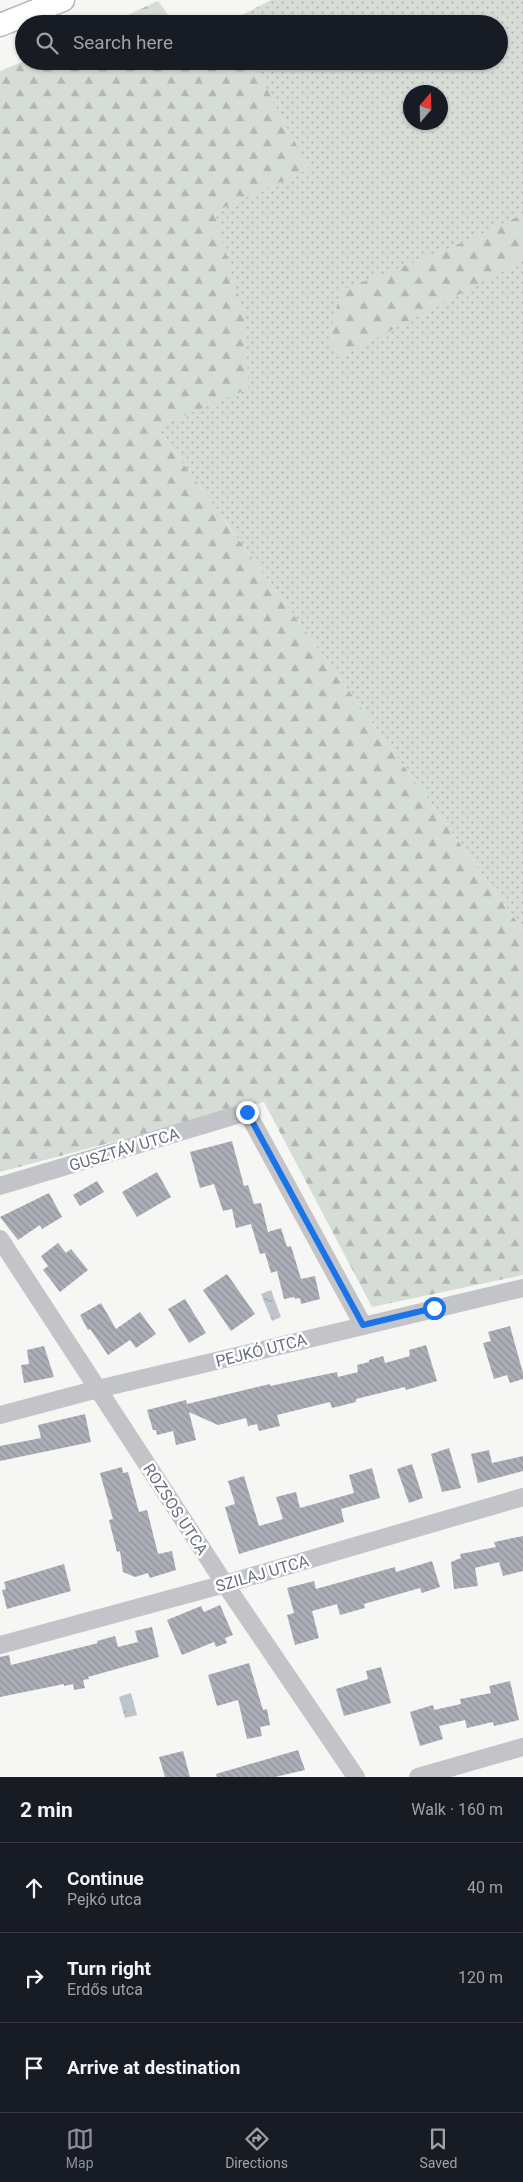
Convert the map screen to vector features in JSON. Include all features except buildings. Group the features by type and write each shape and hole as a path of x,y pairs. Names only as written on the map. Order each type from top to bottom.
{"main road":[{"path":"25,15 63,0"},
{"path":"0,25 15,19"}],"street":[{"name":"GUSZTÁV UTCA","path":"0,1186 247,1112 363,1325"},
{"name":"ROZSOS UTCA","path":"0,1239 225,1584 356,1777"},
{"name":"PEJKÓ UTCA","path":"0,1416 98,1389 523,1288"},
{"name":"SZILAJ UTCA","path":"0,1645 225,1584 523,1497"},
{"path":"418,1777 523,1747"}],"green space":[{"path":"271,0 523,0 523,930 0,212 0,139 134,70 508,70 508,15 242,15"},
{"path":"158,1 168,15 128,15"},
{"path":"15,65 15,70 257,70 309,169 214,212 246,322 248,389 169,422 158,429 523,930 523,1275 372,1307 264,1102 0,1172 0,71"},
{"path":"523,214 523,260 343,356 328,342 341,290 456,245"}],"water":[{"path":"271,1290 281,1317 272,1321 261,1294"},
{"path":"131,1693 137,1715 125,1718 119,1697"}],"route":[{"path":"247,1112 363,1325 434,1308"}]}
